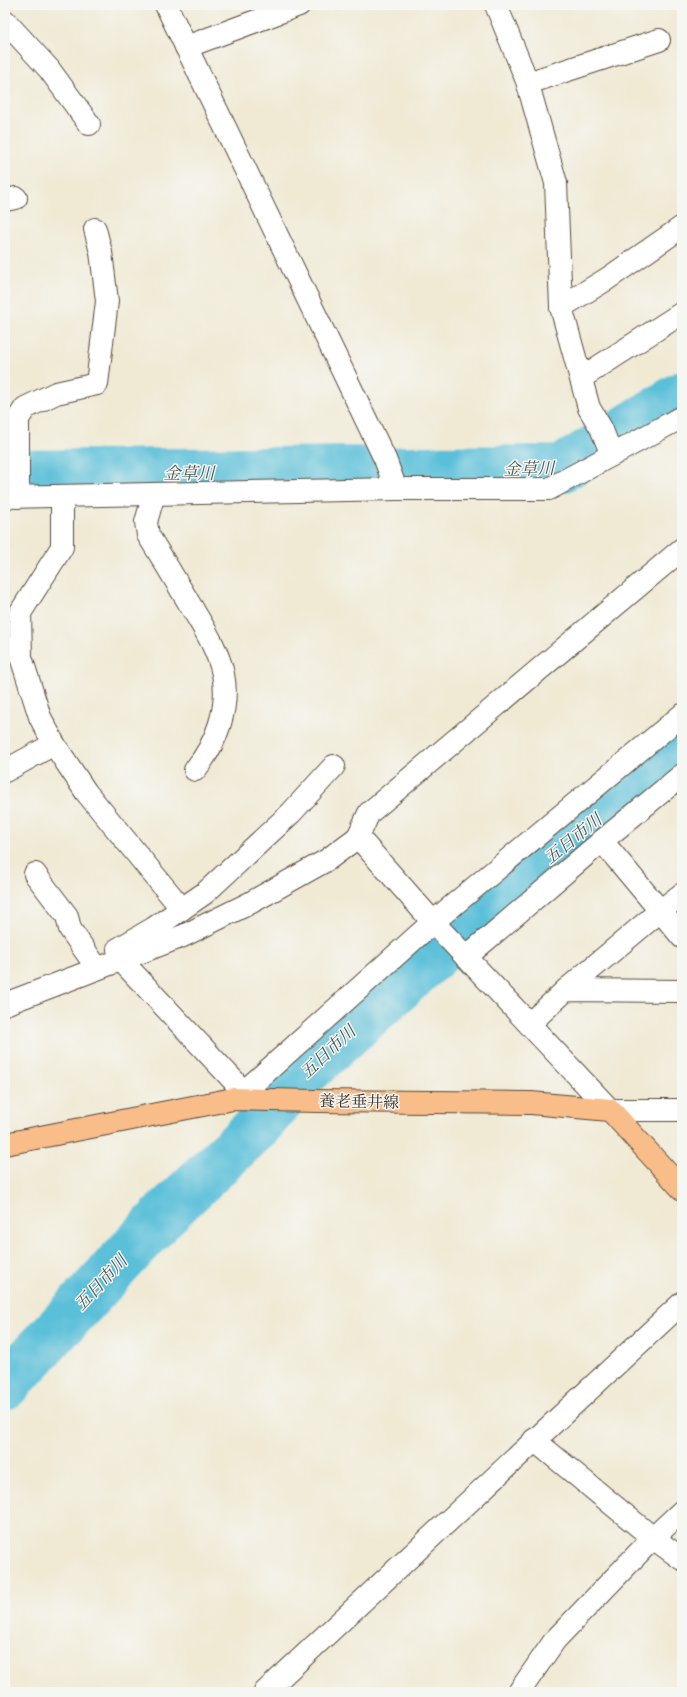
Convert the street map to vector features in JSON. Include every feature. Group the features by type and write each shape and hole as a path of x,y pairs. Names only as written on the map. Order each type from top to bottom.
{"main road":[{"name":"養老垂井線","path":"5,1144 237,1096 267,1100 531,1103 610,1110"},
{"path":"610,1110 682,1189"}],"street":[{"path":"166,5 385,459 396,489"},
{"path":"186,47 299,5"},
{"path":"496,5 528,83 556,183 561,307 589,408 607,443"},
{"path":"5,21 49,69 89,124"},
{"path":"528,83 659,40"},
{"path":"561,307 607,279 682,227"},
{"path":"95,229 101,252 107,301 97,384 56,393 25,408 18,419 15,486 62,496 396,489 549,489 607,443 682,417"},
{"path":"581,378 682,313"},
{"path":"154,494 146,522 148,535 204,630 213,647 223,674 225,700 222,719 205,758 195,770"},
{"path":"62,496 62,547 20,613 20,657 40,717 54,744 86,792 182,909"},
{"path":"5,1004 183,936 250,903 327,860 358,837 368,813 682,549"},
{"path":"237,1096 433,922 682,716"},
{"path":"5,771 54,744"},
{"path":"237,1096 234,1081 120,959 118,949 154,928 205,894 291,813 334,766"},
{"path":"466,957 682,775"},
{"path":"358,837 433,922 610,1110 682,1110"},
{"path":"602,841 682,936"},
{"path":"34,874 67,916 70,929 97,968"},
{"path":"528,1024 566,990 682,894"},
{"path":"566,990 682,991"},
{"path":"265,1692 682,1303"},
{"path":"534,1440 653,1538 682,1559"},
{"path":"519,1692 555,1640 653,1538 682,1511"}],"waterway":[{"name":"金草川","path":"403,470 561,469 682,395"},
{"name":"金草川","path":"5,474 373,471"},
{"name":"五日市川","path":"5,1386 165,1214 259,1125 300,1077 462,931 682,749"}]}
